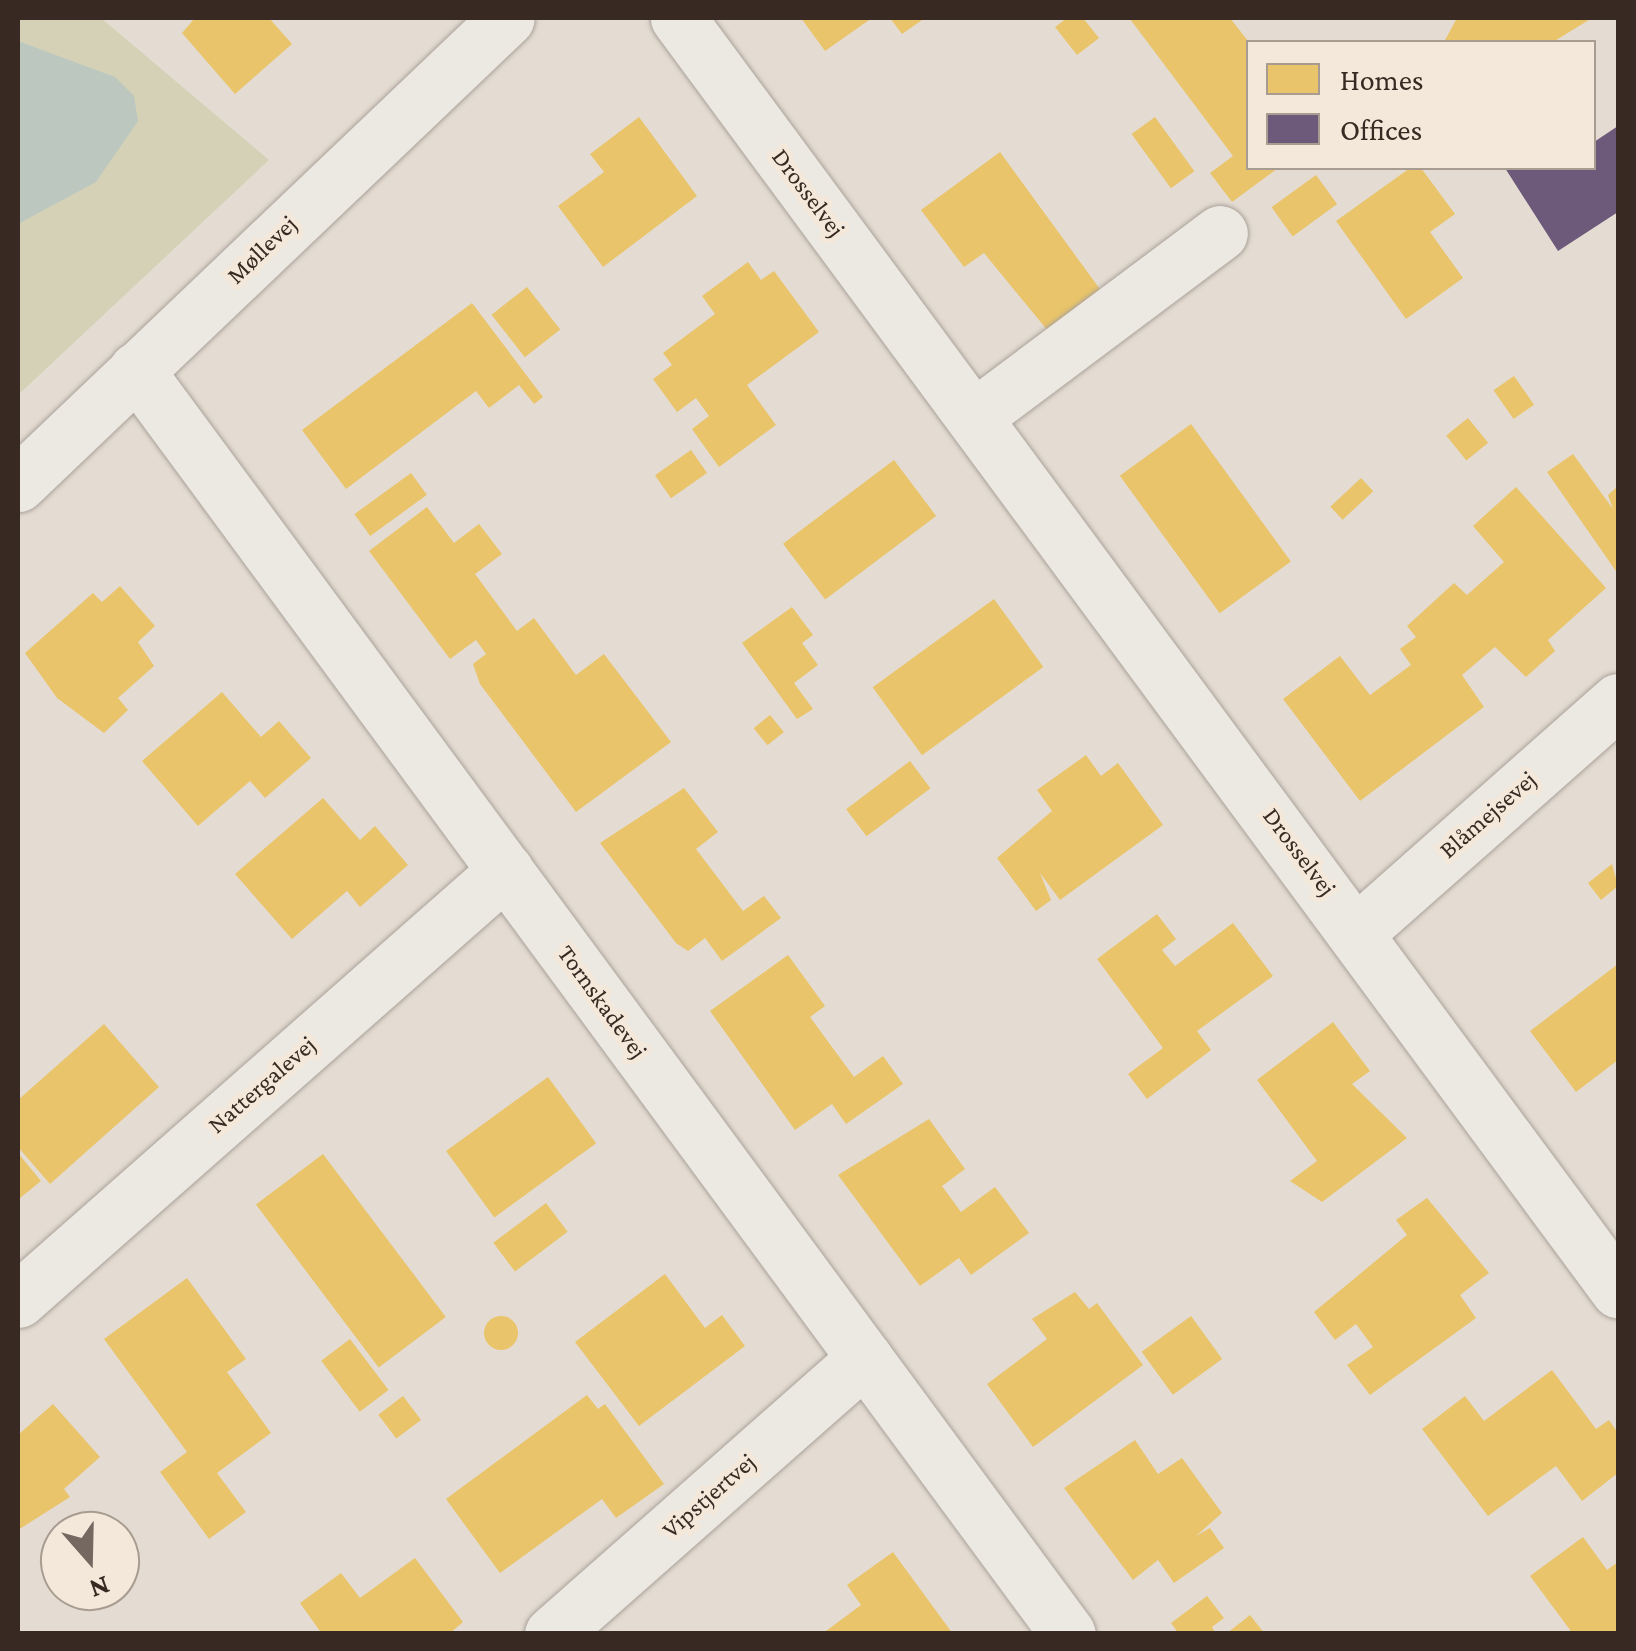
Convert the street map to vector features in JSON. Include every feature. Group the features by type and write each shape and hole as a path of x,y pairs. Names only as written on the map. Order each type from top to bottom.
{"street":[{"name":"Drosselvej","path":"678,18 1358,931 1618,1290"},
{"name":"Møllevej","path":"18,484 136,370 473,28"},
{"path":"974,417 1220,234"},
{"name":"Tornskadevej","path":"136,370 1068,1634"},
{"name":"Blåmejsevej","path":"1358,931 1618,700"},
{"name":"Nattergalevej","path":"18,1300 506,870"},
{"name":"Vipstjertvej","path":"552,1634 865,1358"}],"shaded area":[{"path":"18,18 101,18 269,160 18,395"},
{"path":"18,41 115,77 134,96 138,121 96,182 18,224"}],"building: Homes":[{"path":"195,18 269,18 292,44 235,94 182,33"},
{"path":"801,18 872,18 825,51"},
{"path":"890,18 925,18 902,34"},
{"path":"1067,18 1083,18 1099,38 1077,55 1055,27"},
{"path":"1230,18 1247,40 1246,170 1275,170 1232,202 1210,173 1233,156 1130,19"},
{"path":"1457,18 1592,18 1556,40 1445,40"},
{"path":"639,117 697,196 603,267 558,206 604,172 590,154"},
{"path":"1155,117 1194,171 1171,188 1132,134"},
{"path":"1000,152 1102,292 1048,331 984,253 964,267 921,210"},
{"path":"1407,170 1422,170 1455,214 1430,232 1463,278 1406,319 1336,221"},
{"path":"1316,175 1337,204 1293,236 1272,207"},
{"path":"748,262 761,280 774,271 819,332 747,385 776,425 719,467 692,429 709,416 696,398 677,412 653,379 672,365 663,353 715,314 702,296"},
{"path":"527,287 560,330 525,357 492,315"},
{"path":"472,303 543,397 534,404 519,385 489,408 476,391 346,489 302,430"},
{"path":"1514,376 1534,405 1514,419 1494,390"},
{"path":"1468,418 1488,443 1466,460 1446,436"},
{"path":"1191,424 1291,562 1220,613 1120,476"},
{"path":"691,450 707,473 671,498 655,475"},
{"path":"1573,454 1613,509 1608,495 1618,486 1618,574 1547,472"},
{"path":"894,460 936,516 825,600 783,544"},
{"path":"411,473 427,495 370,536 354,514"},
{"path":"1361,478 1373,491 1343,520 1330,507"},
{"path":"1516,487 1606,588 1548,640 1555,651 1526,677 1495,647 1462,675 1484,707 1360,801 1283,699 1340,656 1370,695 1411,665 1400,649 1416,637 1407,626 1454,583 1467,595 1504,562 1473,526"},
{"path":"427,507 454,543 479,524 502,554 475,574 517,631 534,618 576,675 604,654 671,742 576,812 480,684 473,664 486,654 476,640 450,659 369,551"},
{"path":"120,586 155,626 138,642 154,666 118,698 128,710 104,733 57,698 25,653 93,593 102,602"},
{"path":"994,599 1043,667 922,755 873,687"},
{"path":"792,607 813,635 802,643 818,665 794,683 813,709 797,719 742,643"},
{"path":"222,692 261,737 279,721 311,758 265,798 250,781 198,826 142,761"},
{"path":"770,715 784,732 768,745 754,728"},
{"path":"1086,755 1101,776 1118,763 1163,825 1060,900 1040,873 1051,900 1036,911 997,858 1052,811 1037,790"},
{"path":"910,761 930,788 867,836 846,809"},
{"path":"684,788 718,832 696,849 743,911 764,896 781,918 722,961 705,938 688,951 676,943 600,843"},
{"path":"323,798 360,840 375,826 408,865 360,907 347,891 292,939 235,874"},
{"path":"1612,864 1618,886 1601,900 1588,883"},
{"path":"1157,914 1176,939 1162,950 1175,966 1233,923 1273,976 1197,1031 1211,1050 1147,1099 1128,1074 1163,1048 1097,959"},
{"path":"788,955 825,1006 810,1017 854,1077 883,1056 903,1084 846,1124 832,1104 795,1130 710,1011"},
{"path":"1618,964 1618,1060 1576,1092 1530,1031"},
{"path":"1333,1022 1370,1071 1352,1084 1407,1138 1322,1202 1290,1181 1317,1161 1257,1080"},
{"path":"104,1024 159,1087 50,1184 18,1147 18,1100"},
{"path":"548,1077 596,1143 494,1217 446,1151"},
{"path":"929,1119 965,1169 942,1186 961,1212 995,1187 1029,1233 971,1275 959,1258 920,1286 838,1175"},
{"path":"18,1153 41,1181 20,1198 18,1196"},
{"path":"323,1154 446,1317 379,1367 256,1205"},
{"path":"1427,1198 1489,1273 1460,1295 1476,1318 1370,1395 1347,1365 1373,1347 1356,1324 1335,1340 1314,1312 1407,1235 1396,1220"},
{"path":"546,1203 568,1232 515,1271 493,1243"},
{"path":"665,1274 705,1328 722,1315 745,1346 639,1426 575,1342"},
{"path":"187,1278 246,1359 227,1372 271,1433 217,1473 246,1512 209,1539 160,1472 187,1452 104,1339"},
{"path":"1075,1292 1089,1309 1097,1303 1143,1365 1033,1447 987,1384 1047,1339 1032,1319"},
{"path":"501,1316 513,1321 518,1333 513,1345 501,1350 489,1345 484,1333 489,1321"},
{"path":"1191,1316 1222,1359 1173,1395 1142,1352"},
{"path":"350,1339 389,1390 360,1412 321,1361"},
{"path":"1552,1370 1596,1429 1609,1420 1618,1433 1618,1473 1582,1501 1556,1466 1488,1516 1422,1429 1465,1396 1484,1421"},
{"path":"587,1395 598,1409 605,1404 664,1484 616,1518 602,1499 500,1573 446,1499"},
{"path":"403,1396 421,1420 396,1439 378,1415"},
{"path":"53,1404 100,1457 64,1489 70,1497 48,1511 40,1511 40,1516 18,1530 18,1435"},
{"path":"1135,1440 1158,1474 1182,1458 1222,1513 1196,1536 1210,1528 1224,1548 1174,1583 1158,1560 1133,1580 1064,1488"},
{"path":"1583,1537 1607,1570 1618,1562 1618,1634 1573,1634 1530,1576"},
{"path":"893,1552 953,1634 822,1634 861,1605 847,1585"},
{"path":"415,1558 463,1622 449,1634 322,1634 300,1603 341,1573 360,1598"},
{"path":"1207,1596 1224,1618 1212,1627 1216,1634 1179,1634 1171,1623"},
{"path":"1250,1615 1265,1634 1226,1634"}],"building: Offices":[{"path":"1618,126 1618,212 1558,251 1506,170 1596,170 1596,141"}]}
